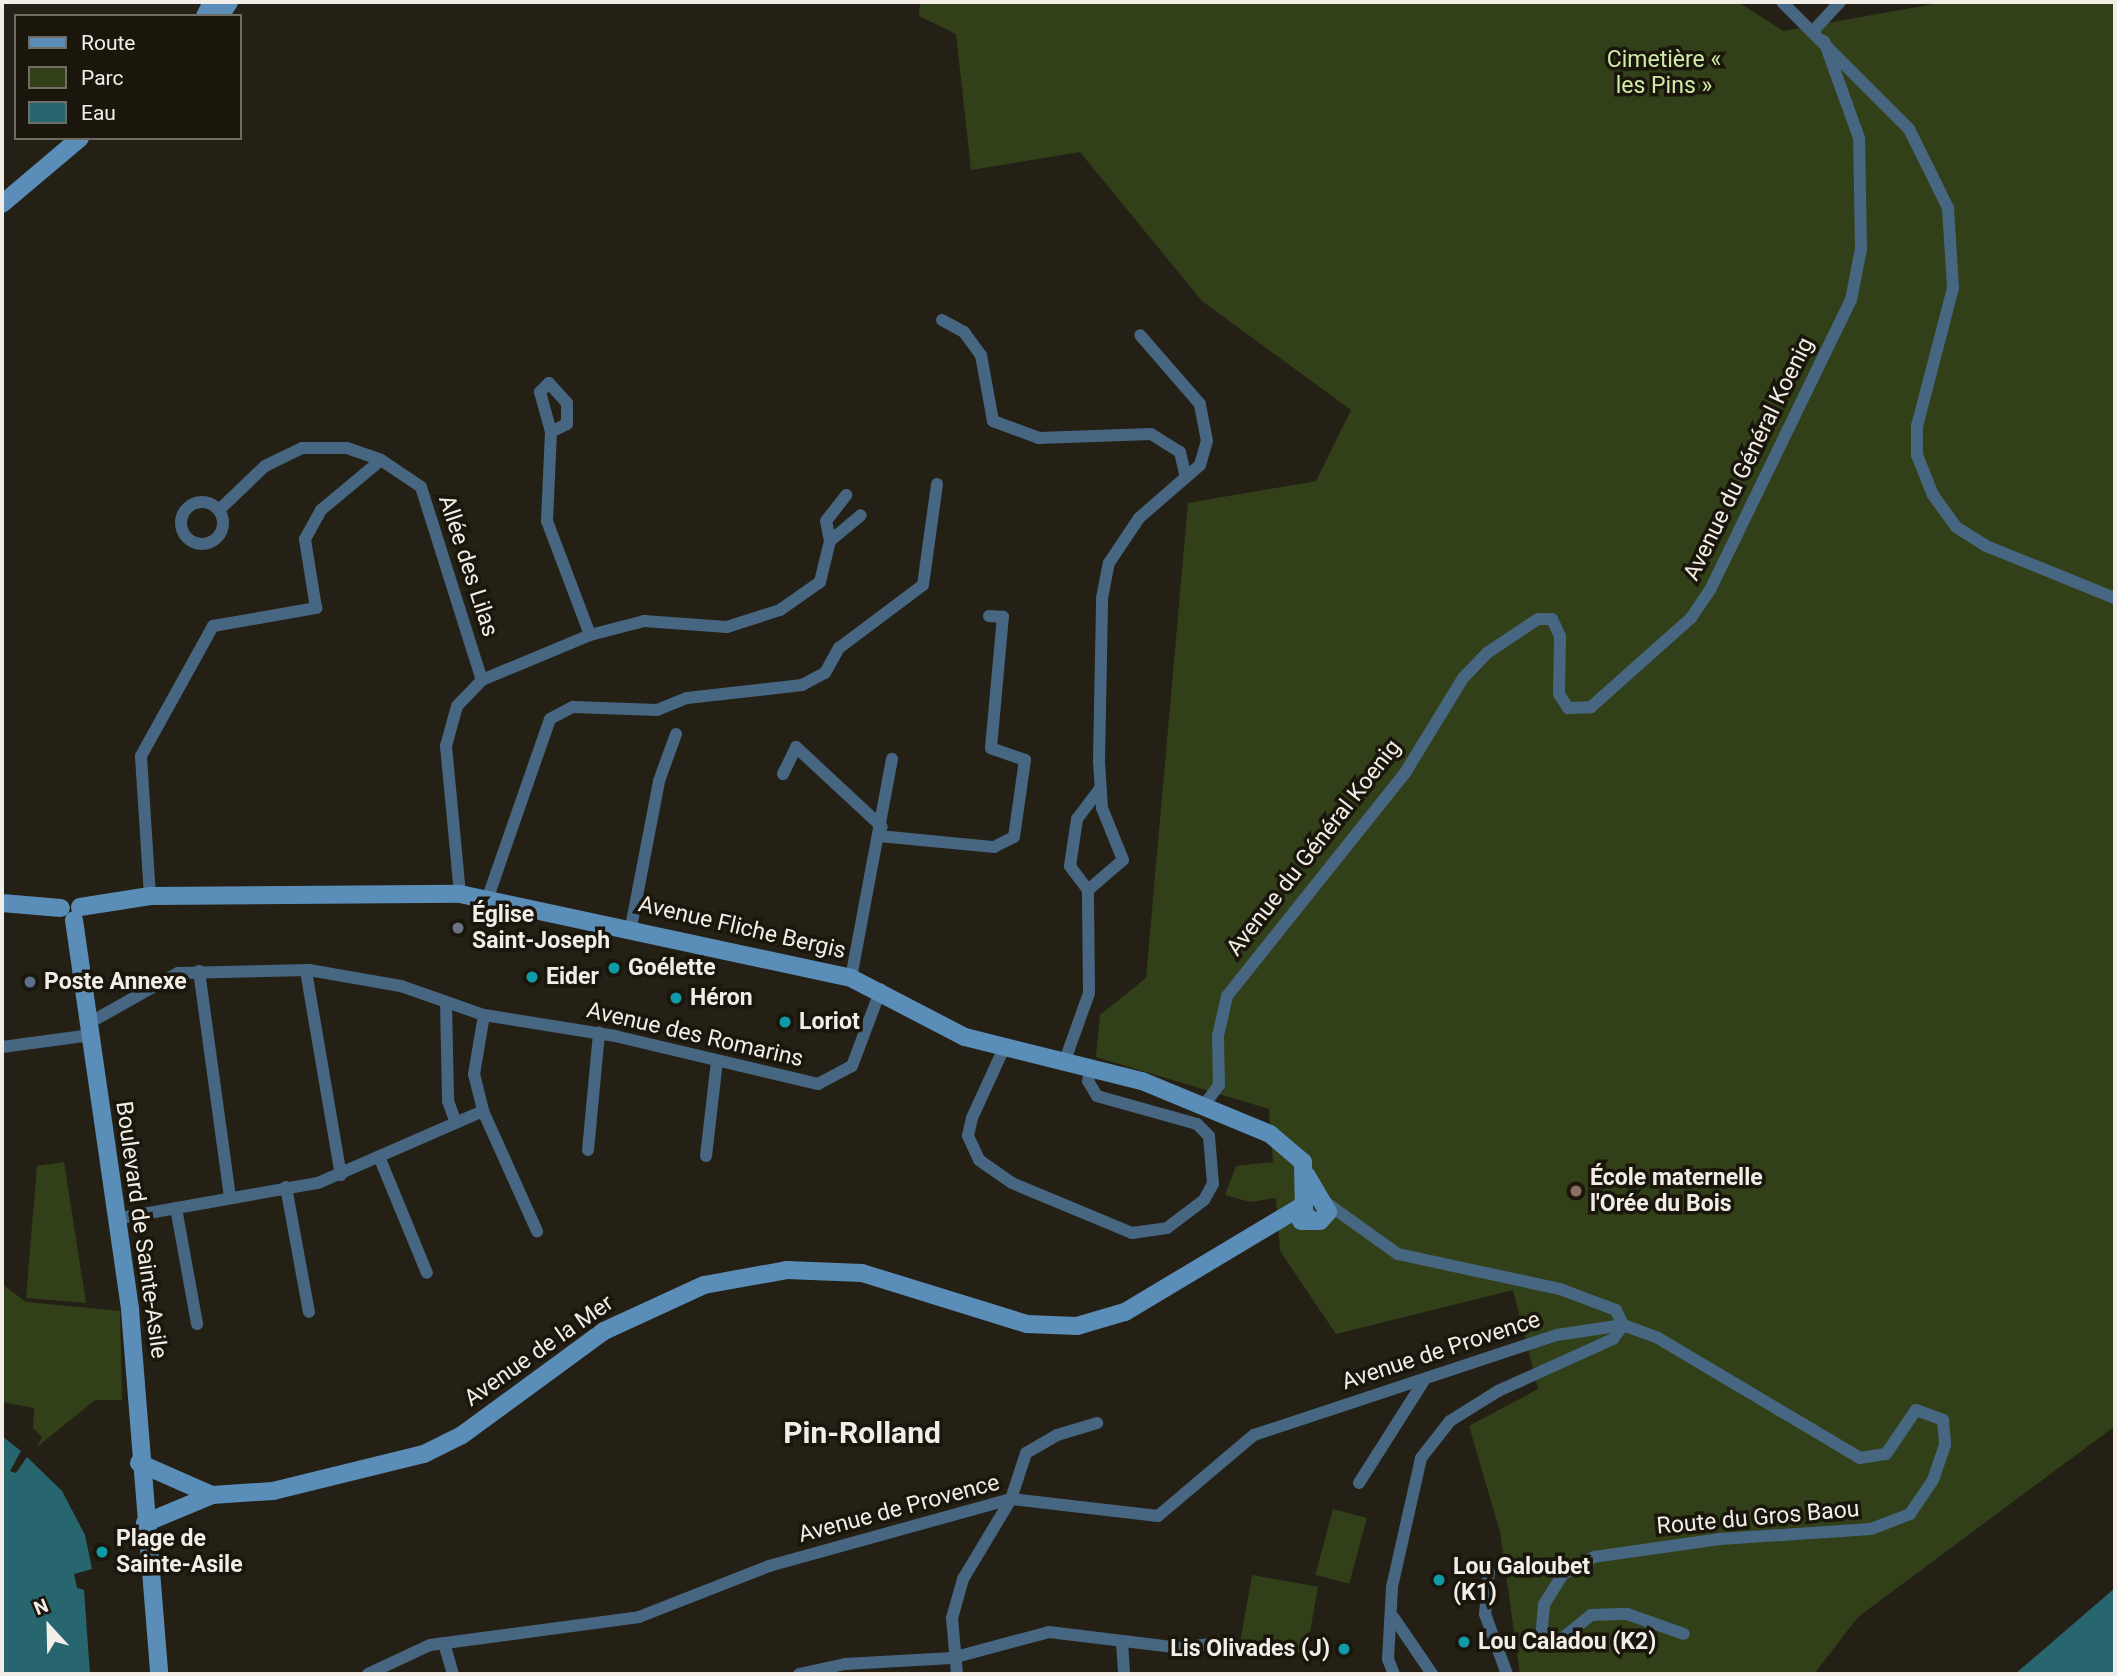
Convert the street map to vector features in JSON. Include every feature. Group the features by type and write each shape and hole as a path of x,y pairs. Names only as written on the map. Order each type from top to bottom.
{"street":[{"path":"1783,2 1909,129 1948,208 1953,288 1917,426 1917,455 1933,495 1956,527 1976,541 2115,598"},
{"path":"1813,31 1840,2"},
{"name":"Avenue du Général Koenig","path":"1204,1105 1219,1085 1218,1036 1227,996 1405,773 1463,678 1487,653 1538,620 1552,619 1560,636 1559,694 1569,708 1591,707 1691,618 1711,588 1850,300 1859,262 1858,138 1824,41"},
{"path":"2,194 66,140"},
{"path":"2,204 78,140"},
{"path":"942,320 964,332 981,355 992,421 1039,438 1150,434 1180,452 1186,477"},
{"path":"1088,890 1123,860 1100,788 1102,598 1109,563 1139,518 1200,465 1207,441 1200,404 1140,335"},
{"path":"551,432 547,521 590,635"},
{"name":"Allée des Lilas","path":"219,510 265,466 302,448 347,448 381,460 421,487 482,680"},
{"path":"150,896 141,756 213,626 316,608 305,539 321,510 381,460"},
{"path":"488,897 550,719 573,707 657,710 687,698 802,685 825,673 839,648 923,585 937,484"},
{"path":"460,894 446,746 457,706 482,680 590,635 644,621 727,627 780,610 820,582 830,541 826,521 846,495"},
{"path":"830,541 861,515"},
{"path":"783,774 796,747 881,831 994,847 1014,837 1025,760 991,748 1003,617 989,616"},
{"path":"631,927 659,781 676,734"},
{"path":"851,978 881,831 892,759"},
{"path":"1064,1063 1089,993 1088,890 1070,866 1077,819 1100,788"},
{"name":"Avenue Fliche Bergis","path":"2,903 72,912 150,896 460,894 488,897 631,927 851,978 881,989 941,1027 1004,1048 1091,1069 1204,1105 1270,1134 1298,1154 1306,1173 1314,1208"},
{"name":"Boulevard de Sainte-Asile","path":"72,912 134,1349 139,1463 159,1674"},
{"path":"199,971 230,1196"},
{"path":"306,971 341,1175"},
{"name":"Avenue des Romarins","path":"90,1029 178,973 306,971 401,986 484,1015 599,1033 818,1084 852,1066 881,989"},
{"path":"446,1002 446,1088 456,1123"},
{"path":"484,1015 474,1074 482,1111 537,1231"},
{"path":"2,1047 90,1029"},
{"path":"588,1150 599,1033"},
{"path":"1004,1048 972,1118 968,1136 979,1160 1012,1183 1132,1233 1167,1228 1204,1200 1213,1184 1209,1136 1197,1124 1097,1096 1088,1081 1091,1069"},
{"path":"706,1156 717,1061"},
{"path":"115,1219 341,1175 482,1111"},
{"path":"380,1159 427,1273"},
{"path":"286,1187 309,1312"},
{"path":"176,1208 197,1324"},
{"path":"1314,1208 1355,1226 1398,1254 1582,1297 1616,1310 1623,1325 1613,1339 1498,1391 1450,1421 1421,1458 1392,1587 1394,1618 1388,1659 1394,1674"},
{"path":"1314,1208 1355,1226"},
{"name":"Avenue de la Mer","path":"145,1523 212,1495 273,1491 424,1454 462,1435 604,1331 704,1284 787,1270 862,1273 1027,1324 1077,1326 1125,1312 1217,1252 1314,1208"},
{"name":"Avenue de Provence","path":"368,1674 406,1653 444,1643 639,1617 769,1566 1011,1499 1158,1516 1254,1435 1557,1335 1623,1325"},
{"name":"Route du Gros Baou","path":"1623,1325 1716,1367 1850,1455 1886,1454 1916,1410 1943,1420 1945,1445 1933,1480 1910,1514 1871,1529 1720,1539 1594,1557 1563,1574 1544,1605 1542,1629 1553,1646 1591,1615 1627,1614 1684,1634"},
{"path":"1359,1483 1425,1379"},
{"path":"957,1674 952,1658 952,1618 963,1578 1011,1499 1026,1453 1057,1435 1097,1423"},
{"name":"Avenue de la Mer","path":"139,1463 212,1495"},
{"path":"1489,1572 1485,1614 1507,1674"},
{"path":"1394,1618 1432,1674"},
{"path":"799,1674 845,1664 952,1658 1049,1632 1122,1643 1182,1648 1230,1641"},
{"path":"444,1643 453,1674"},
{"path":"1122,1643 1124,1674"}],"green space":[{"name":"Cimetière « les Pins »","path":"920,2 1738,2 1783,31 1945,2 2115,2 2115,1426 1858,1617 1814,1674 1520,1674 1500,1532 1469,1426 1538,1389 1513,1290 1336,1334 1280,1251 1276,1198 1250,1202 1225,1195 1236,1166 1273,1162 1269,1109 1096,1057 1100,1015 1146,978 1188,503 1316,481 1351,410 1202,301 1080,152 971,170 956,34 919,16"},
{"path":"64,1162 86,1303 26,1298 37,1166"},
{"path":"2,1284 26,1302 120,1311 122,1400 95,1400 37,1447 42,1437 33,1428 34,1408 2,1402"},
{"path":"1333,1509 1367,1518 1349,1584 1315,1575"},
{"path":"1252,1575 1318,1587 1306,1655 1240,1643"}],"water":[{"path":"2,1436 21,1451 10,1471 16,1473 27,1457 62,1491 85,1535 92,1569 74,1574 77,1588 84,1590 90,1674 2,1674"},
{"path":"2115,1588 2115,1674 2015,1674"}],"place":[{"name":"Église Saint-Joseph","path":"458,928"},
{"name":"Goélette","path":"614,968"},
{"name":"Eider","path":"532,977"},
{"name":"Poste Annexe","path":"30,982"},
{"name":"Héron","path":"676,998"},
{"name":"Loriot","path":"785,1022"},
{"name":"École maternelle l'Orée du Bois","path":"1576,1191"},
{"name":"Plage de Sainte-Asile","path":"102,1552"},
{"name":"Lou Galoubet (K1)","path":"1439,1580"},
{"name":"Lou Caladou (K2)","path":"1464,1642"},
{"name":"Lis Olivades (J)","path":"1344,1649"}],"district":[{"name":"Pin-Rolland","path":"862,1433"}]}
